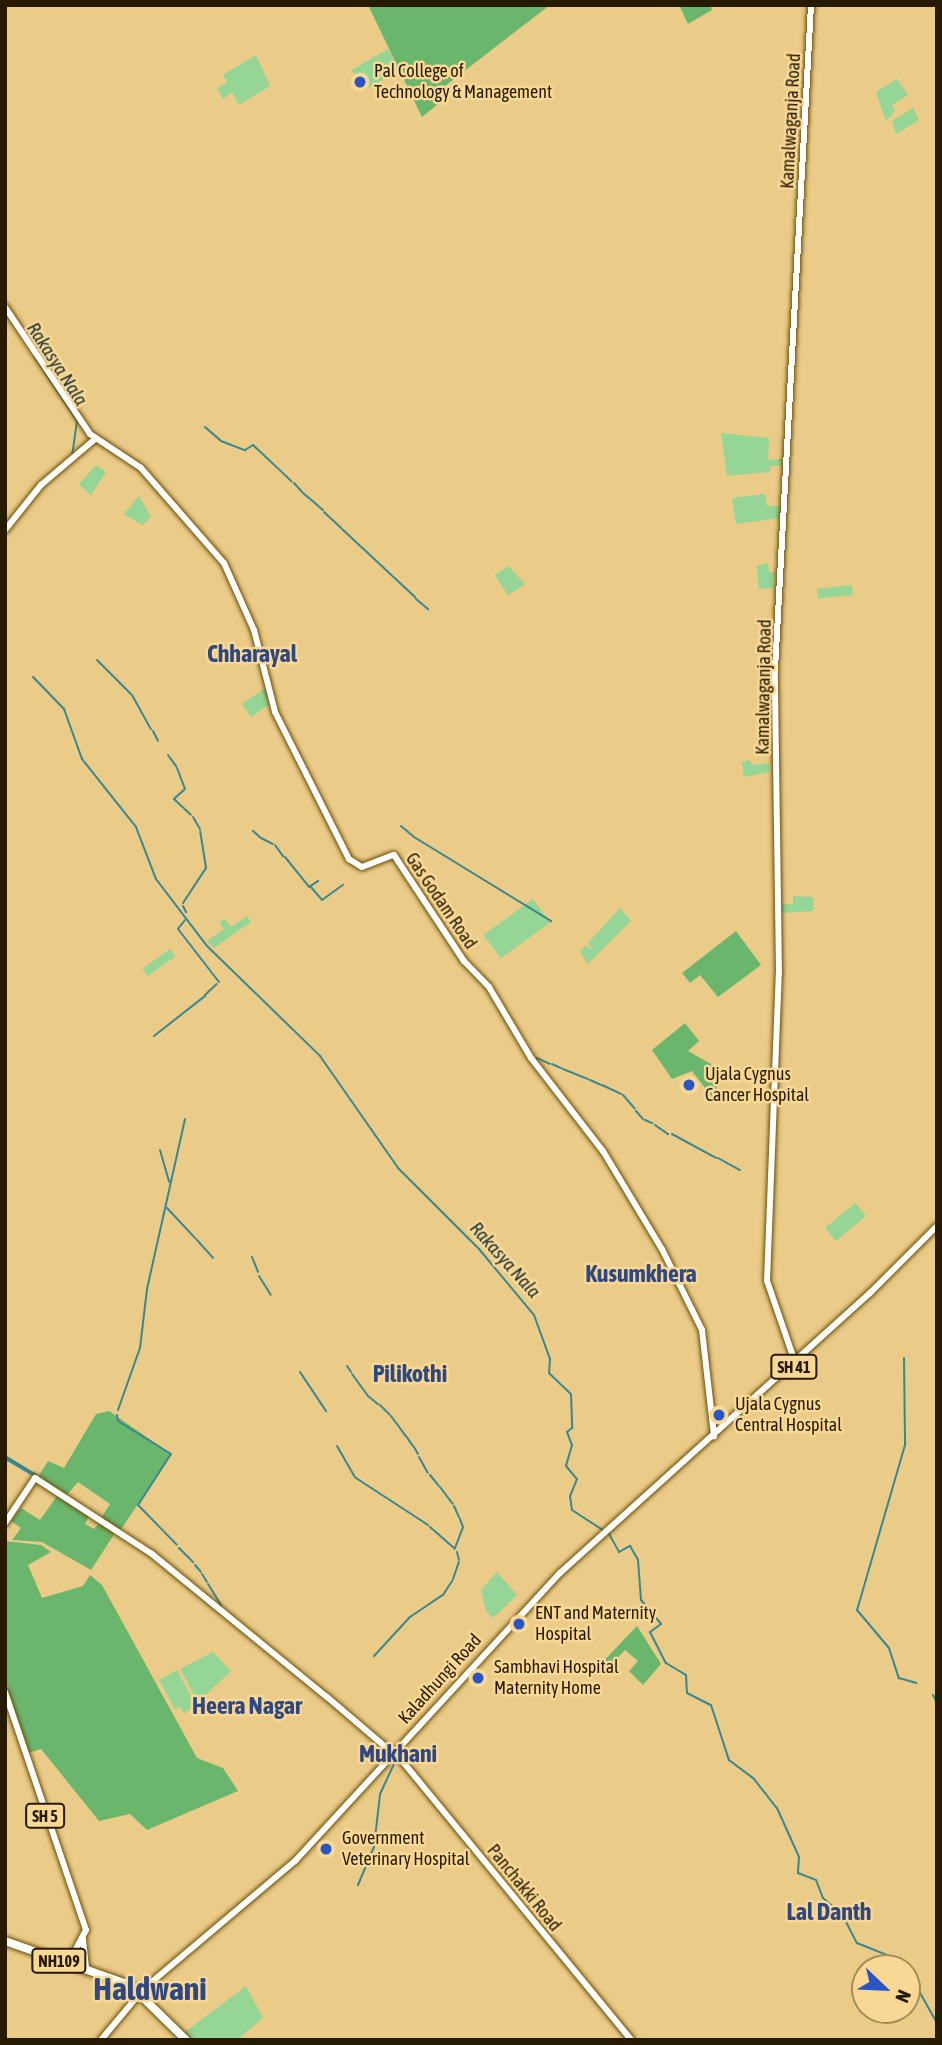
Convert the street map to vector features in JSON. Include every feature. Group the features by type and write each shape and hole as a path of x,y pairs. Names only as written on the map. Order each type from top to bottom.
{"highway":[{"name":"NH109","path":"5,1941 142,1988 159,2011 185,2036"}],"main road":[{"name":"Kamalwaganja Road","path":"795,1364 767,1281 779,973 775,670 811,5"},
{"name":"Gas Godam Road","path":"5,307 94,439 141,468 227,568 254,630 275,712 349,858 362,867 394,855 464,961 489,987 531,1058 603,1151 662,1249 702,1330 714,1435"},
{"path":"5,530 41,485 94,439"},
{"name":"Kaladhungi Road","path":"101,2040 142,1988 253,1898 323,1832 561,1569 627,1515 795,1364 937,1226"},
{"name":"Panchakki Road","path":"5,1524 36,1478 152,1554 394,1753 631,2040"},
{"name":"SH 5","path":"5,1692 84,1921 85,1967"},
{"path":"68,1964 83,1943"}],"green space":[{"path":"368,5 550,5 441,89 443,100 422,117"},
{"path":"679,5 710,5 712,10 688,24"},
{"path":"388,49 400,70 364,91 352,70"},
{"path":"256,55 270,86 239,105 232,92 223,99 217,88 227,83 223,75"},
{"path":"897,79 908,95 892,105 895,111 886,121 876,92"},
{"path":"913,108 919,120 896,134 892,121"},
{"path":"721,433 769,438 768,460 785,459 784,465 770,466 770,472 727,476"},
{"path":"96,465 106,472 91,495 79,484"},
{"path":"765,494 767,506 782,506 781,518 736,524 732,498"},
{"path":"139,496 151,517 142,525 124,514"},
{"path":"768,563 769,572 775,572 774,588 751,589 759,588 757,566"},
{"path":"508,566 525,584 508,595 495,575"},
{"path":"852,585 853,595 818,599 817,589"},
{"path":"268,686 271,703 251,717 242,704"},
{"path":"749,760 753,765 769,763 769,772 744,777 742,762"},
{"path":"793,896 813,897 813,911 782,913 781,904 793,904"},
{"path":"533,899 550,922 501,958 484,935"},
{"path":"620,908 631,921 588,964 580,952 585,946 593,949 588,943"},
{"path":"247,916 251,922 214,948 207,941 224,929 219,922 225,919 231,927"},
{"path":"736,931 761,965 718,997 700,975 690,983 682,973"},
{"path":"170,949 175,956 148,976 142,969"},
{"path":"685,1023 699,1041 688,1051 711,1064 720,1100 712,1097 692,1071 672,1079 652,1050"},
{"path":"855,1203 866,1216 836,1241 825,1228"},
{"path":"109,1411 171,1454 120,1531 101,1518 110,1504 78,1482 67,1495 38,1477 48,1461 64,1468 96,1414"},
{"path":"57,1496 89,1516 85,1524 94,1529 99,1523 115,1533 91,1570 42,1542 12,1540 21,1528 11,1521 21,1508 40,1520"},
{"path":"5,1541 41,1545 51,1552 28,1565 42,1598 83,1586 90,1575 102,1585 197,1758 223,1768 238,1791 147,1830 130,1814 99,1821 41,1749 28,1753 5,1684"},
{"path":"497,1572 517,1595 493,1618 486,1611 481,1590"},
{"path":"637,1626 661,1664 643,1685 629,1671 638,1661 625,1650 602,1674 596,1669"},
{"path":"213,1652 231,1671 198,1702 180,1669"},
{"path":"177,1670 195,1704 184,1714 180,1707 175,1709 159,1680"},
{"path":"246,1986 263,2018 237,2040 192,2040 185,2032"}],"waterway":[{"name":"Rakasya Nala","path":"34,356 77,421 72,455"},
{"path":"205,427 220,440"},
{"path":"221,441 245,450 253,445 285,475"},
{"path":"286,476 292,482"},
{"path":"294,483 302,492"},
{"path":"303,493 315,503"},
{"path":"316,504 323,510"},
{"path":"324,512 341,528"},
{"path":"342,529 355,541"},
{"path":"356,542 415,597"},
{"path":"416,599 428,609"},
{"path":"97,660 131,694"},
{"name":"Rakasya Nala","path":"33,677 64,709 82,759 136,827 156,879 207,946 320,1056 398,1168 479,1249 534,1315 550,1359 549,1373 571,1394 572,1428 567,1432 572,1445 566,1466 577,1479 570,1496 572,1510 603,1530"},
{"path":"132,695 151,729"},
{"path":"153,731 158,741"},
{"path":"168,755 176,766"},
{"path":"177,768 185,789 174,799 191,815"},
{"path":"193,817 200,829"},
{"path":"401,826 413,836"},
{"path":"183,903 206,868 200,831"},
{"path":"253,831 260,837"},
{"path":"414,837 551,921"},
{"path":"261,838 273,844"},
{"path":"275,845 283,856"},
{"path":"285,857 309,887 318,881"},
{"path":"310,886 322,900 343,885"},
{"path":"183,906 186,912"},
{"path":"185,920 178,929 219,982"},
{"path":"205,995 217,984"},
{"path":"154,1036 205,996"},
{"path":"537,1058 550,1064"},
{"path":"552,1064 561,1068"},
{"path":"563,1069 588,1079"},
{"path":"590,1080 601,1085"},
{"path":"602,1085 621,1094"},
{"path":"623,1095 635,1109"},
{"path":"636,1111 643,1119"},
{"path":"118,1410 140,1348 147,1289 185,1119"},
{"path":"645,1120 652,1123"},
{"path":"655,1125 668,1134"},
{"path":"672,1134 716,1158"},
{"path":"160,1150 169,1182"},
{"path":"718,1158 740,1170"},
{"path":"167,1208 196,1239"},
{"path":"197,1240 213,1258"},
{"path":"252,1257 258,1272"},
{"path":"259,1276 271,1295"},
{"path":"904,1358 905,1445 857,1610 889,1648 899,1678 916,1683"},
{"path":"347,1366 351,1372"},
{"path":"300,1372 326,1411"},
{"path":"352,1374 367,1395"},
{"path":"368,1396 378,1404"},
{"path":"380,1405 390,1415"},
{"path":"117,1415 118,1421 171,1454 138,1505"},
{"path":"391,1416 396,1423"},
{"path":"397,1424 405,1435"},
{"path":"406,1436 413,1446"},
{"path":"337,1446 355,1477"},
{"path":"414,1447 418,1454"},
{"path":"5,1457 35,1475"},
{"path":"419,1457 428,1473"},
{"path":"430,1475 439,1486"},
{"path":"356,1478 428,1525"},
{"path":"440,1487 453,1504"},
{"path":"139,1506 177,1545"},
{"path":"454,1506 459,1517"},
{"path":"455,1548 463,1527 460,1519"},
{"path":"430,1527 455,1549"},
{"name":"Rakasya Nala","path":"608,1532 619,1552 630,1546 638,1560 641,1600 661,1624 650,1632 666,1663 686,1675 687,1693 711,1705 729,1760 754,1779 777,1808 799,1857 798,1873 816,1880 823,1898 842,1914 857,1943 902,1961 937,2023"},
{"path":"179,1548 193,1562"},
{"path":"457,1552 459,1560"},
{"path":"453,1579 459,1562"},
{"path":"195,1565 201,1572"},
{"path":"202,1574 207,1582"},
{"path":"374,1656 410,1617 443,1595 452,1581"},
{"path":"208,1584 221,1605"},
{"path":"933,1695 937,1703"},
{"path":"358,1885 374,1847 380,1794 396,1760"}],"place":[{"name":"Pal College of Technology & Management","path":"360,82"},
{"name":"Ujala Cygnus Cancer Hospital","path":"689,1085"},
{"name":"Ujala Cygnus Central Hospital","path":"719,1415"},
{"name":"ENT and Maternity Hospital","path":"519,1624"},
{"name":"Sambhavi Hospital Maternity Home","path":"478,1678"},
{"name":"Government Veterinary Hospital","path":"326,1849"}],"district":[{"name":"Chharayal","path":"252,654"},
{"name":"Kusumkhera","path":"641,1274"},
{"name":"Pilikothi","path":"410,1374"},
{"name":"Heera Nagar","path":"247,1706"},
{"name":"Mukhani","path":"398,1754"},
{"name":"Lal Danth","path":"829,1912"},
{"name":"Haldwani","path":"150,1989"}]}
